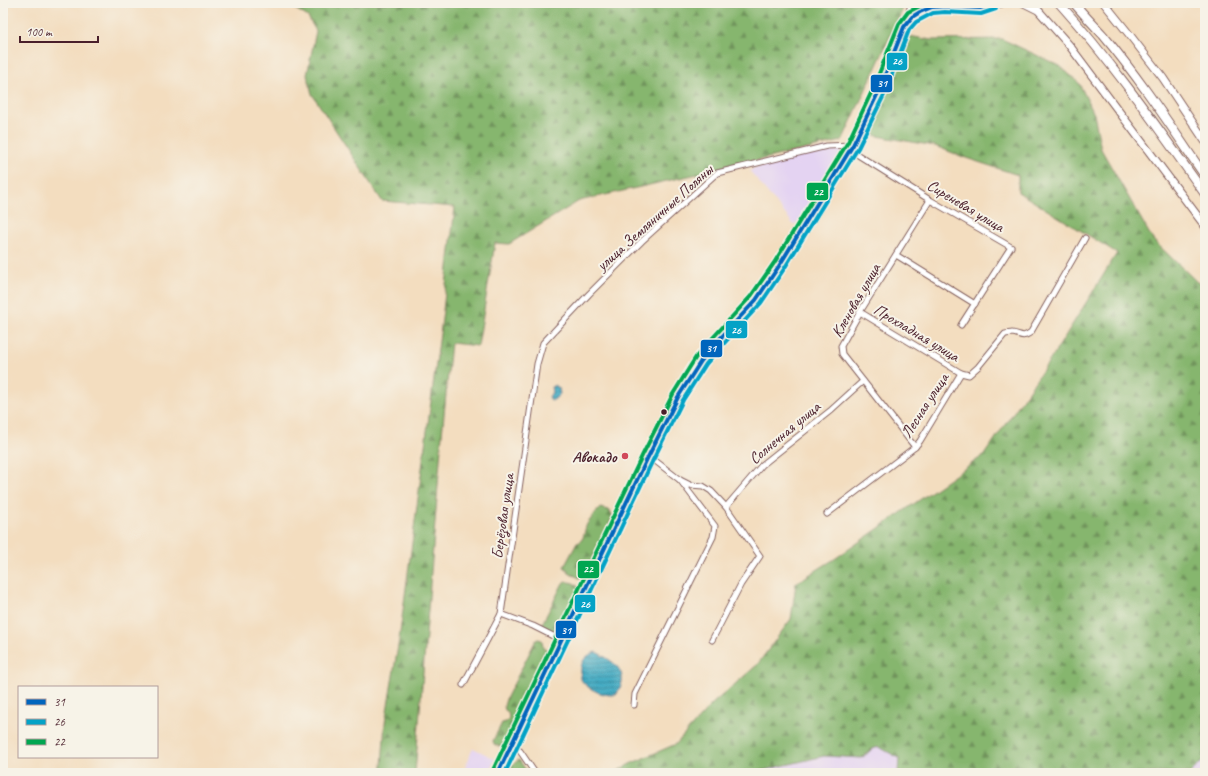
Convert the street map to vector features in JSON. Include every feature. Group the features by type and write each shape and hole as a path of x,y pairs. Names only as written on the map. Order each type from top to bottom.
{"main road":[{"path":"498,773 648,456 678,397 701,360 748,310 766,286 844,160 878,92 913,3"},
{"path":"948,3 962,8"},
{"path":"980,8 994,3"},
{"path":"904,27 912,17 932,7 944,6 980,8 1002,3"},
{"path":"1024,3 1038,10 1069,44 1205,226"},
{"path":"1060,3 1144,108 1205,194"},
{"path":"1074,3 1103,35 1131,70 1205,176"},
{"path":"1104,3 1163,78 1205,141"}],"street":[{"name":"улица Земляничные Поляны","path":"543,343 642,241 717,173 827,146 851,148"},
{"name":"Сиреневая улица","path":"851,148 930,200 1011,247 961,325"},
{"name":"Кленовая улица","path":"915,446 842,354 841,346 860,312 930,200"},
{"name":"Лесная улица","path":"827,514 920,441 961,374 969,375 978,367 1005,334 1012,333 1020,336 1026,336 1031,332 1085,238"},
{"path":"896,255 974,304"},
{"name":"Прохладная улица","path":"860,312 961,374"},
{"name":"Берёзовая улица","path":"463,685 501,614 537,364 543,343"},
{"name":"Солнечная улица","path":"726,507 762,465 830,411 863,381"},
{"path":"648,456 680,480 690,485 703,486 711,491 726,507 760,556 741,584 712,640"},
{"path":"634,705 635,694 713,537 715,526 680,480"},
{"path":"501,614 533,626 561,640"},
{"path":"511,745 520,751 535,773"}],"shaded area":[{"path":"825,148 843,150 799,221 794,225 750,171 754,168"},
{"path":"879,747 899,758 898,773 752,773 824,756 862,758 872,749"},
{"path":"473,748 495,759 489,773 463,773"},
{"path":"1205,759 1205,773 1190,773"}],"green space":[{"path":"286,3 902,3 901,13 842,141 579,201 509,244 495,243 478,346 451,343 442,435 415,773 381,773 385,723 399,640 442,319 455,207 382,201 312,94 307,75 316,31 308,17"},
{"path":"909,36 931,40 1002,39 1060,66 1079,83 1094,114 1101,149 1153,240 1197,282 1205,287 1205,759 1190,773 898,773 899,758 879,747 872,749 862,758 824,756 752,773 614,773 630,764 676,744 712,704 757,665 791,619 796,583 836,558 984,455 1054,354 1117,253 1018,192 1018,175 935,146 866,134"},
{"path":"600,508 608,510 613,516 583,578 579,578 564,567 577,543 583,538 587,524"},
{"path":"565,581 575,584 579,589 559,631 556,634 542,627 542,624"},
{"path":"536,640 542,640 543,648 547,649 549,652 548,656 503,746 497,746 493,741 502,723 509,719 508,712 505,710 504,706 506,699"},
{"path":"519,760 528,773 506,773 510,766"}],"water":[{"path":"555,385 559,388 560,394 554,400 551,400 549,397 552,392 551,387"},
{"path":"596,652 614,663 620,671 622,683 617,694 608,695 597,692 583,683 581,679 581,669 584,659"}],"transit line":[{"name":"22","path":"493,770 673,394 696,357 751,296 774,263 848,142 872,91 899,24 908,12 926,3"},
{"name":"31","path":"498,773 678,397 701,361 713,346 756,300 779,266 853,145 878,93 904,27 912,17 932,7 945,6 980,8 994,3"},
{"name":"26","path":"505,773 652,462 683,400 706,364 761,303 784,269 858,148 884,95 909,30 916,22 933,13 945,12 981,14 996,9"}],"place":[{"name":"Авокадо","path":"625,456"}]}
